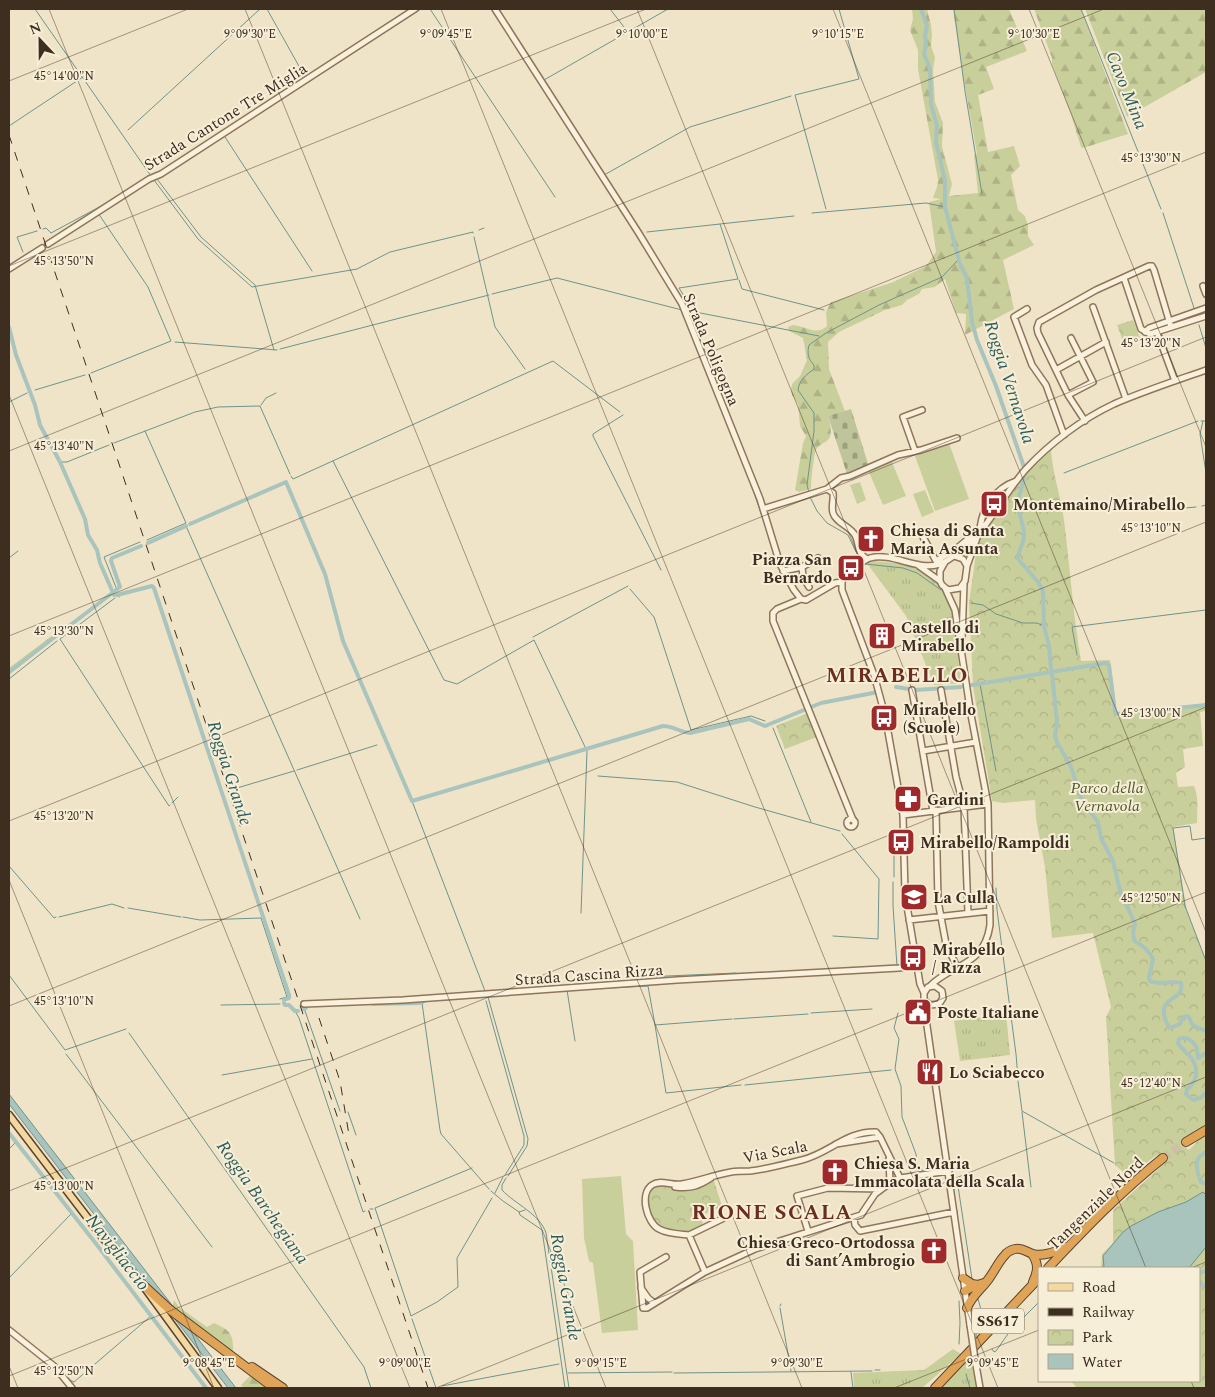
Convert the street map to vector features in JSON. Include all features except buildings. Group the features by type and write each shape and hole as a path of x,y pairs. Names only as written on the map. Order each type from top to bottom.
{"highway":[{"path":"1186,1142 1206,1130"},
{"name":"Tangenziale Nord","path":"1049,1267 1132,1182 1163,1158"},
{"path":"1032,1254 1055,1252 1070,1245"},
{"path":"967,1308 980,1286 1008,1251 1016,1248 1032,1254 1037,1262 1038,1272 1032,1286"},
{"path":"963,1278 972,1284 980,1286"},
{"name":"SS617","path":"935,1388 1038,1279"},
{"path":"142,1284 193,1327 274,1388"},
{"path":"965,1292 980,1286"},
{"path":"193,1327 283,1388"}],"main road":[{"path":"9,1115 103,1238 142,1284 218,1388"}],"street":[{"name":"Strada Cantone Tre Miglia","path":"48,244 149,179 161,174 416,9"},
{"name":"Strada Poligogna","path":"495,9 682,304 763,509 783,571 800,599"},
{"path":"9,269 42,248"},
{"path":"1085,422 1068,395 1038,333 1037,324 1096,290 1152,266 1170,324"},
{"path":"1124,278 1141,329 1150,334 1188,314 1206,308"},
{"path":"1204,286 1206,294"},
{"path":"1093,307 1126,399"},
{"path":"1028,309 1014,317 1032,365 1046,385 1064,435"},
{"path":"1188,314 1191,321"},
{"path":"1146,332 1149,328 1191,321 1206,316"},
{"path":"1157,332 1175,381"},
{"path":"1068,395 1092,382 1071,338"},
{"path":"1056,370 1106,342"},
{"path":"940,581 940,571 949,558 977,534 1016,480 1064,435 1112,405 1206,370"},
{"path":"915,451 903,417 922,410"},
{"path":"763,509 827,489 834,482 898,455 957,438"},
{"path":"964,666 962,629 964,583 967,566 991,497 1016,480"},
{"path":"834,482 833,513 836,519 855,535 859,550 867,559"},
{"path":"827,489 834,493"},
{"path":"922,535 936,560 949,558 963,559 967,566"},
{"path":"927,989 918,974 908,920 905,894 903,815 880,694 842,590 842,582 844,578 867,559 877,557 932,566 949,558"},
{"path":"783,571 802,567 818,558"},
{"path":"918,565 940,581 955,610 988,804 989,931 984,946 979,953 927,989 924,1000 980,1388"},
{"path":"802,567 803,577 809,587"},
{"path":"842,582 835,583 806,600 800,599 777,609 773,614 773,621 853,820"},
{"path":"945,588 948,590 956,589 964,583"},
{"path":"912,690 935,810 938,901 946,944 958,969"},
{"path":"941,690 956,777 964,807 968,913"},
{"path":"923,751 976,742"},
{"path":"903,815 988,804"},
{"path":"908,920 990,911"},
{"name":"Strada Cascina Rizza","path":"305,1003 403,1000 694,978 899,968 916,965"},
{"path":"926,1018 933,1006 939,1004 942,1000 942,981 948,974"},
{"path":"927,989 935,986 941,989"},
{"path":"924,1000 933,1006"},
{"name":"Via Scala","path":"689,1235 658,1229 652,1222 646,1209 648,1190 652,1186 658,1183 679,1184 732,1172 774,1167 812,1158 835,1144 880,1137 900,1178"},
{"name":"Via Scala","path":"888,1154 890,1183"},
{"path":"666,1257 640,1272 643,1308 647,1308 705,1272 755,1249 861,1215 875,1194 900,1178 948,1171"},
{"path":"848,1188 879,1182 890,1183"},
{"path":"808,1231 797,1196 828,1188 882,1188"},
{"path":"854,1218 855,1225 860,1231 954,1212"},
{"path":"705,1272 689,1235 722,1219"},
{"path":"640,1288 654,1303"},
{"path":"9,1330 54,1366 72,1388"}],"green space":[{"path":"912,9 927,9 931,25 931,46 935,57 933,70 935,102 943,123 942,146 952,184 949,196 978,193 974,155 977,154 953,9 1009,9 1027,51 986,67 994,89 978,95 988,152 1014,146 1020,166 1011,175 1018,210 1025,216 1028,236 1034,245 1003,260 1014,309 965,335 966,314 956,313 945,279 935,287 922,289 919,294 902,305 885,310 839,332 828,342 829,369 845,411 828,416 831,433 827,441 817,448 815,453 811,489 799,492 795,490 803,443 806,436 800,426 798,404 792,395 791,389 792,384 800,376 807,360 803,338 789,331 788,327 793,325 815,330 823,329 827,326 826,312 831,302 891,283 926,266 936,252 929,202 941,199 933,198 938,180 918,69 918,50 910,30 913,19"},
{"path":"1034,9 1081,9 1128,134 1081,147"},
{"path":"1085,9 1206,9 1206,72 1127,117"},
{"path":"1133,320 1140,338 1124,344 1117,325"},
{"path":"851,409 869,467 847,474 828,416"},
{"path":"949,443 969,499 935,511 915,456"},
{"name":"Parco della Vernavola","path":"1051,448 1064,520 1081,661 1110,660 1117,717 1206,705 1206,711 1200,712 1203,746 1183,749 1185,767 1176,773 1178,787 1194,786 1196,790 1197,823 1173,827 1187,912 1206,960 1206,1125 1181,1139 1188,1150 1206,1133 1206,1388 1077,1388 1072,1382 1200,1382 1200,1267 1101,1267 1102,1254 1113,1243 1113,1210 1164,1164 1157,1155 1128,1176 1115,1165 1106,1017 1111,1007 1093,933 1052,938 1045,867 1036,819 1035,800 1003,803 992,801 973,686 969,603 978,539 1018,481"},
{"path":"892,462 906,496 883,505 869,472"},
{"path":"860,482 866,500 857,504 850,485"},
{"path":"925,490 934,512 922,517 913,494"},
{"path":"866,562 905,564 922,570 943,589 952,606 961,683 934,685 906,616"},
{"path":"66,625 65,630 9,675 9,668"},
{"path":"808,713 817,737 785,749 776,726"},
{"path":"1006,1013 1010,1055 960,1061 954,1021"},
{"path":"621,1176 626,1234 633,1241 638,1330 602,1333 593,1263 589,1261 584,1238 582,1179"},
{"path":"714,1181 722,1206 701,1216 703,1226 689,1233 659,1227 653,1221 648,1208 648,1200 653,1187 661,1185 681,1190 692,1190"},
{"path":"174,1300 179,1307 207,1327 214,1323 224,1328 232,1337 233,1353 172,1308"},
{"path":"953,1349 961,1354 922,1388 854,1388 853,1373 924,1370"},
{"path":"971,1355 976,1388 941,1388"},
{"path":"250,1376 267,1388 244,1388 241,1385"}],"water":[{"path":"9,1094 236,1388 228,1388 9,1104"},
{"path":"1203,1192 1206,1195 1206,1247 1190,1267 1104,1267 1103,1256 1123,1232 1158,1212 1186,1202"}],"waterway":[{"path":"35,9 151,176 51,233 46,228 43,229"},
{"path":"128,130 260,9"},
{"path":"267,9 305,77 409,9"},
{"path":"168,173 421,9"},
{"path":"430,9 555,197"},
{"path":"610,9 624,27"},
{"path":"544,80 668,9"},
{"path":"826,209 795,95 859,79 839,9"},
{"name":"Roggia Vernavola","path":"921,9 927,26 924,54 930,69 931,104 937,126 936,142 945,181 945,207 960,264 967,278 972,322 977,340 996,386 1024,467 1024,477 1018,501 1024,536 1018,559 1038,582 1043,591 1044,626 1049,646 1051,669"},
{"path":"954,9 982,194"},
{"name":"Cavo Mina","path":"1081,9 1161,209"},
{"path":"9,126 83,77"},
{"path":"604,175 690,127 791,96"},
{"path":"225,137 312,271"},
{"path":"157,179 201,237 255,285 274,350"},
{"path":"154,180 198,239 252,287 357,269 390,252 473,233"},
{"path":"812,213 926,203 945,207"},
{"path":"91,373 171,341 148,287 98,213"},
{"name":"Cavo Mina","path":"1163,213 1194,308"},
{"path":"720,224 794,216"},
{"path":"647,232 720,224 738,279 679,288 690,306 691,316 736,431"},
{"path":"479,230 484,228"},
{"path":"23,252 17,237 37,231"},
{"path":"474,237 495,327 525,369"},
{"path":"809,493 807,485 814,431 814,413 798,390 801,381 814,369 814,365 808,356 809,345 826,333 879,305 942,277 959,259"},
{"path":"492,294 557,278 682,310"},
{"path":"739,280 742,289 824,310"},
{"path":"280,349 489,295"},
{"path":"690,311 819,336"},
{"name":"Cavo Mina","path":"1199,325 1206,348"},
{"name":"Roggia Grande","path":"9,327 16,355 35,405 40,425 60,462 85,519 88,535 97,550 100,563 114,595"},
{"path":"175,342 277,350"},
{"path":"291,476 293,479 553,361 620,412"},
{"path":"35,390 85,375"},
{"path":"9,402 27,393"},
{"path":"261,405 266,398 276,393"},
{"path":"114,443 195,412 218,407 260,406 290,474"},
{"path":"623,415 593,434 593,436 661,570"},
{"path":"1064,473 1198,421"},
{"path":"1201,421 1206,421"},
{"path":"1203,421 1200,434 1206,473"},
{"path":"145,431 186,523 147,540"},
{"path":"60,462 67,462 109,445"},
{"path":"333,461 444,680 457,684 534,640 587,751 581,913"},
{"path":"750,481 762,516"},
{"path":"190,524 286,482 325,574 343,641 412,801 663,726 690,733 749,719 765,726 821,703 878,692"},
{"path":"810,497 817,511 827,523 848,535 856,552"},
{"path":"1202,506 1206,505"},
{"path":"1185,508 1196,507"},
{"path":"186,526 360,919"},
{"path":"148,543 186,526"},
{"path":"117,590 104,557 140,542"},
{"path":"116,590 120,587 111,561 112,558 141,546"},
{"path":"9,558 18,551"},
{"path":"865,564 903,568 917,573 941,590"},
{"name":"Roggia Grande","path":"117,595 152,586 154,588 289,995 289,998 284,1000"},
{"path":"533,637 628,586"},
{"path":"630,589 654,617 691,730 751,716 765,721"},
{"name":"Roggia Grande","path":"118,593 119,597"},
{"path":"9,672 111,594"},
{"path":"115,598 60,639 170,805"},
{"path":"971,603 983,605 996,614 1023,623 1037,623 1044,626"},
{"path":"1077,655 1072,627 1206,610"},
{"path":"9,679 57,641"},
{"path":"972,685 1106,663 1109,665 1115,712 1118,714 1206,705"},
{"name":"Roggia Vernavola","path":"1052,674 1057,721 1055,736 1071,767 1082,801 1098,822 1101,838 1113,861 1122,899 1135,924 1133,931 1134,940 1153,959 1150,981 1181,983 1180,992 1164,1008 1166,1022 1170,1028 1180,1024 1186,1016 1189,1017 1193,1025 1206,1031"},
{"path":"980,684 996,771"},
{"path":"896,687 909,689"},
{"path":"915,690 961,687"},
{"path":"773,728 811,822"},
{"path":"297,770 377,745"},
{"path":"237,788 294,771"},
{"path":"598,776 677,782 840,831"},
{"path":"172,803 178,797"},
{"path":"412,801 485,991"},
{"path":"1206,838 1192,840 1190,826 1173,828 1185,906 1206,961"},
{"path":"892,832 894,834 894,877"},
{"path":"833,936 878,939 879,879 842,834"},
{"path":"9,866 54,918 56,917"},
{"path":"893,882 897,966"},
{"path":"996,888 997,910 1018,1078"},
{"path":"59,917 112,904 124,908"},
{"path":"128,908 181,917"},
{"name":"Roggia Grande","path":"183,917 200,920 261,918 287,997 280,999"},
{"path":"639,981 644,977 736,973"},
{"name":"Roggia Barchegiana","path":"9,975 65,1050 126,1029"},
{"path":"588,989 648,986 655,1025 732,1019"},
{"path":"567,990 575,1041"},
{"name":"Roggia Grande","path":"551,992 562,991"},
{"name":"Roggia Grande","path":"489,1189 441,1134 422,1003 427,1001 488,997 528,1139 527,1146 508,1176"},
{"name":"Roggia Grande","path":"486,1001 524,1136 524,1145 505,1175"},
{"name":"Roggia Grande","path":"284,1003 298,1011"},
{"name":"Roggia Grande","path":"373,1004 422,1003"},
{"path":"221,1005 280,1004"},
{"path":"304,1008 340,1111"},
{"path":"811,1013 872,1009"},
{"path":"295,1011 299,1018 363,1212 365,1211"},
{"path":"898,1013 894,1028 899,1039 895,1069 901,1086 902,1117 916,1154 917,1164 923,1171"},
{"path":"734,1019 808,1014"},
{"path":"655,1025 666,1093 741,1085"},
{"name":"Roggia Barchegiana","path":"129,1033 364,1367 371,1388"},
{"name":"Roggia Vernavola","path":"1206,1053 1198,1058 1197,1047 1186,1038 1179,1039 1178,1043 1181,1048 1192,1059 1196,1067 1195,1079 1187,1089 1186,1094 1193,1100 1200,1098 1206,1093"},
{"path":"66,1054 212,1247"},
{"path":"222,1075 312,1059"},
{"path":"745,1085 891,1070"},
{"path":"1018,1081 1022,1111 1114,1163"},
{"path":"348,1112 356,1135"},
{"path":"1022,1112 1031,1187"},
{"name":"Navigliaccio","path":"9,1133 206,1388"},
{"path":"9,1149 16,1142"},
{"name":"Roggia Vernavola","path":"1206,1153 1197,1161 1201,1182 1206,1184"},
{"path":"472,1168 375,1208 411,1316 437,1302 458,1287 457,1258 492,1198"},
{"name":"Roggia Grande","path":"495,1193 503,1177"},
{"name":"Roggia Grande","path":"506,1178 502,1185 502,1190 533,1215 543,1226 546,1233 569,1388"},
{"path":"958,1186 972,1279"},
{"path":"491,1191 519,1212 525,1210"},
{"name":"Roggia Grande","path":"519,1212 520,1215 542,1230 565,1388"},
{"path":"9,1278 72,1213"},
{"name":"Roggia Vernavola","path":"1200,1273 1206,1271"},
{"name":"Roggia Vernavola","path":"1200,1282 1202,1285 1206,1286"},
{"path":"978,1299 984,1320"},
{"path":"959,1301 959,1344"},
{"path":"992,1349 994,1352 996,1351 1010,1331 1038,1303"},
{"path":"780,1308 791,1371"},
{"path":"25,1340 53,1361 74,1382 151,1316"},
{"path":"412,1319 436,1388"},
{"path":"9,1333 14,1337"},
{"path":"442,1386 559,1364"},
{"path":"875,1370 880,1370"},
{"path":"674,1373 872,1371"},
{"path":"568,1373 672,1372"},
{"path":"851,1372 853,1388"},
{"path":"966,1374 970,1388"}],"tunnel":[{"path":"1163,1158 1186,1142"}],"railway":[{"path":"9,135 428,1388"},
{"path":"319,1018 340,1081 349,1135"}],"place":[{"name":"Montemaino/Mirabello","path":"994,504"},
{"name":"Chiesa di Santa Maria Assunta","path":"871,539"},
{"name":"Piazza San Bernardo","path":"851,568"},
{"name":"Castello di Mirabello","path":"882,636"},
{"name":"Mirabello (Scuole)","path":"884,718"},
{"name":"Gardini","path":"908,799"},
{"name":"Mirabello/Rampoldi","path":"901,842"},
{"name":"La Culla","path":"914,897"},
{"name":"Mirabello / Rizza","path":"913,958"},
{"name":"Poste Italiane","path":"918,1012"},
{"name":"Lo Sciabecco","path":"930,1072"},
{"name":"Chiesa S. Maria Immacolata della Scala","path":"835,1172"},
{"name":"Chiesa Greco-Ortodossa di Sant’Ambrogio","path":"934,1251"}],"district":[{"name":"MIRABELLO","path":"897,675"},
{"name":"RIONE SCALA","path":"772,1212"}]}
